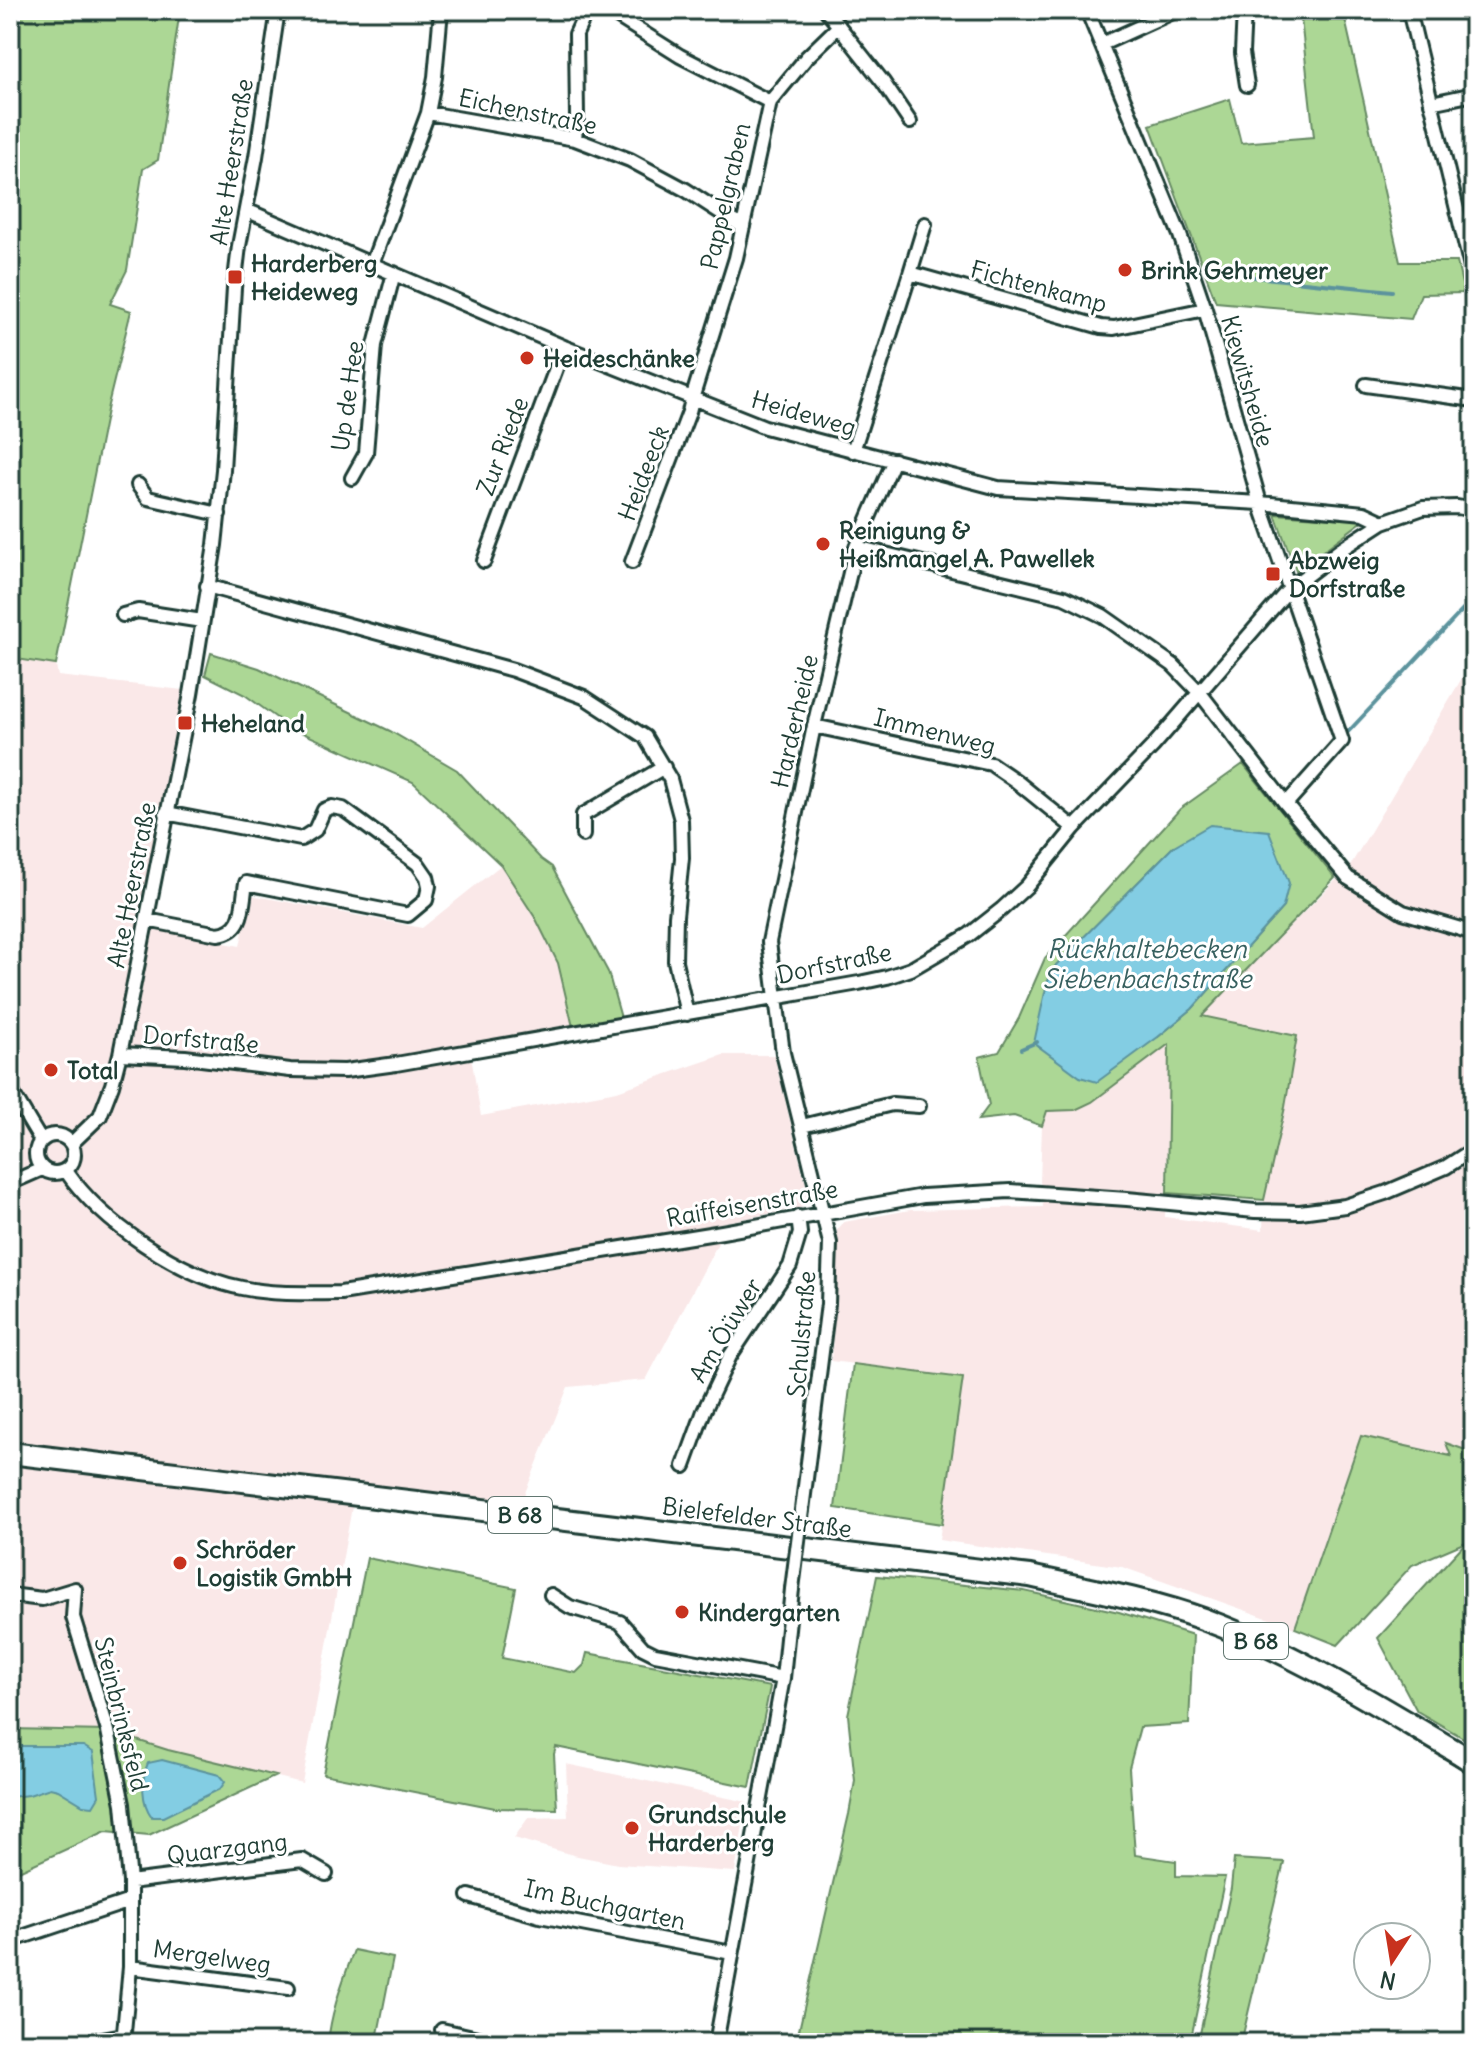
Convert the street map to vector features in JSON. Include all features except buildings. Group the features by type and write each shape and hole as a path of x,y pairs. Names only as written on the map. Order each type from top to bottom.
{"main road":[{"name":"Bielefelder Straße","path":"10,1453 1030,1576 1133,1598 1201,1619 1269,1646 1334,1679 1471,1760"}],"street":[{"name":"Alte Heerstraße","path":"72,1143 100,1116 112,1085 191,694 219,514 239,246 278,10"},
{"path":"372,264 428,113 435,77 441,10"},
{"path":"575,139 576,34 587,10"},
{"path":"607,10 680,56 770,102"},
{"path":"826,10 910,122"},
{"name":"Kiewitsheide","path":"1087,10 1180,235 1205,309 1260,503 1342,741 1286,804"},
{"path":"1102,44 1177,10"},
{"path":"1244,10 1242,53 1247,85"},
{"path":"1409,10 1469,238 1474,280"},
{"name":"Pappelgraben","path":"692,399 736,258 770,102 807,57 839,26"},
{"path":"1431,103 1474,94"},
{"name":"Eichenstraße","path":"428,113 575,139 635,163 686,190 743,227"},
{"name":"Heideweg","path":"246,210 564,347 765,427 998,488 1260,503 1364,513 1383,522"},
{"path":"853,451 925,224"},
{"name":"Up de Hee","path":"352,478 366,453 375,345 394,273"},
{"name":"Fichtenkamp","path":"910,273 1101,327 1114,328 1205,309"},
{"name":"Zur Riede","path":"484,561 564,347"},
{"path":"1366,385 1474,400"},
{"name":"Heideeck","path":"632,562 692,399"},
{"name":"Harderheide","path":"775,998 769,942 814,726 856,547 894,460"},
{"path":"138,485 148,498 219,514"},
{"name":"Dorfstraße","path":"120,1054 185,1057 290,1070 345,1071 687,1014 887,977 911,969 969,935 1027,886 1074,828 1153,746 1290,588 1383,522 1423,508 1474,510"},
{"path":"856,547 1064,597 1103,616 1173,665 1200,693 1348,878 1403,912 1474,933"},
{"path":"207,586 513,670 584,697 645,737 670,779 681,820 682,858 675,961 687,1014"},
{"path":"123,615 138,611 202,621"},
{"name":"Immenweg","path":"814,726 991,764 1074,828"},
{"path":"583,835 583,815 664,767"},
{"path":"147,920 218,934 229,933 239,924 246,883 408,915 426,900 429,886 418,864 343,809 332,807 324,810 315,830 301,839 166,813"},
{"name":"Schulstraße","path":"716,2043 783,1678 828,1304 830,1243 783,1053 775,998"},
{"path":"10,1089 41,1141"},
{"path":"802,1126 892,1104 919,1106"},
{"path":"57,1135 72,1143 74,1161 66,1171 54,1174 39,1164 36,1153 41,1141 57,1135"},
{"name":"Raiffeisenstraße","path":"66,1171 78,1189 120,1226 161,1255 199,1275 240,1288 278,1293 341,1293 923,1196 1010,1191 1300,1212 1345,1206 1385,1193 1446,1167 1474,1149"},
{"path":"10,1181 39,1164"},
{"name":"Am Öüwer","path":"684,1466 704,1411 730,1356 790,1266 800,1233 798,1217"},
{"name":"Steinbrinksfeld","path":"10,1595 42,1599 75,1589 73,1617 108,1731 123,1804 130,1882 130,1967 123,2039"},
{"path":"551,1595 570,1607 620,1622 643,1648 655,1654 783,1678"},
{"name":"Quarzgang","path":"130,1882 302,1860 326,1874"},
{"name":"Im Buchgarten","path":"469,1896 540,1916 732,1953"},
{"path":"10,1941 130,1901"},
{"name":"Mergelweg","path":"130,1967 288,1988"},
{"path":"442,2030 500,2043"},
{"path":"81,2043 123,2039"}],"shaded area":[{"path":"10,658 56,665 58,676 183,690 137,926 240,946 251,895 422,928 501,865 536,919 558,963 573,1027 469,1044 481,1116 617,1091 723,1055 774,1055 808,1194 802,1207 716,1224 718,1243 646,1380 568,1387 516,1515 354,1496 302,1783 168,1750 108,1731 10,1729"},
{"path":"1474,658 1474,1453 1446,1444 1452,1456 1361,1436 1295,1628 1122,1567 939,1540 963,1378 831,1361 837,1290 837,1230 844,1222 910,1210 1043,1207 1040,1181 1042,1126 1047,1111 1075,1110 1092,1102 1170,1044 1165,1217 1263,1230 1264,1200 1297,1037 1201,1016 1350,866"},
{"name":"Grundschule Harderberg","path":"566,1764 747,1802 735,1872 618,1864 514,1838 528,1818 568,1817"}],"green space":[{"path":"10,10 180,10 158,160 143,169 127,270 110,304 131,311 108,405 56,665 10,658"},
{"path":"1300,10 1343,10 1400,262 1457,262 1464,293 1421,294 1411,319 1216,302 1150,125 1230,99 1241,143 1314,137"},
{"path":"1275,514 1364,520 1296,571"},
{"path":"211,653 259,668 390,731 457,770 552,867 608,972 621,1018 573,1027 558,963 536,919 501,865 413,782 289,727 245,695 205,675"},
{"path":"1243,764 1335,878 1202,1016 1297,1036 1264,1200 1167,1193 1169,1044 1092,1102 1075,1110 1047,1111 1042,1126 1014,1116 978,1120 989,1105 979,1057 999,1052 1019,1018 1045,958 1180,809","holes":["1174,846 1283,907 1192,1009 1158,1037 1047,983 1056,965"]},
{"path":"853,1364 963,1378 942,1524 835,1508"},
{"path":"1361,1436 1451,1456 1446,1443 1474,1453 1474,1744 1417,1711 1378,1638 1466,1542 1412,1565 1338,1645 1295,1628"},
{"path":"367,1558 516,1588 502,1658 576,1673 584,1665 587,1653 770,1687 750,1787 556,1747 557,1809 495,1808 323,1774"},
{"path":"877,1576 1024,1591 1119,1612 1193,1635 1189,1724 1140,1727 1129,1768 1135,1855 1176,1861 1176,1876 1225,1877 1190,2043 796,2043 855,1781 848,1715"},
{"path":"10,1729 108,1731 168,1750 276,1776 149,1835 106,1831 10,1875"},
{"path":"1234,1859 1284,1862 1241,2043 1198,2043 1231,1888"},
{"path":"354,1950 393,1958 378,2034 379,2043 328,2043 335,2008"}],"water":[{"name":"Rückhaltebecken Siebenbachstraße","path":"1210,825 1269,831 1289,883 1283,907 1192,1009 1097,1082 1080,1077 1034,1043 1047,983 1056,965 1174,846"},
{"path":"10,1746 83,1746 93,1752 99,1796 93,1806 83,1805 50,1788 10,1797"},
{"path":"162,1760 219,1775 225,1782 220,1789 163,1817 152,1817 144,1798 144,1776 148,1763"}],"waterway":[{"path":"1245,276 1392,291"},
{"path":"1348,732 1474,598"},
{"path":"1021,1049 1037,1042"}],"place":[{"name":"Brink Gehrmeyer","path":"1125,270"},
{"name":"Harderberg Heideweg","path":"235,277"},
{"name":"Heideschänke","path":"527,358"},
{"name":"Reinigung & Heißmangel A. Pawellek","path":"823,544"},
{"name":"Abzweig Dorfstraße","path":"1273,574"},
{"name":"Heheland","path":"185,723"},
{"name":"Total","path":"51,1070"},
{"name":"Schröder Logistik GmbH","path":"180,1563"},
{"name":"Kindergarten","path":"682,1612"},
{"name":"Grundschule Harderberg","path":"632,1828"}]}
